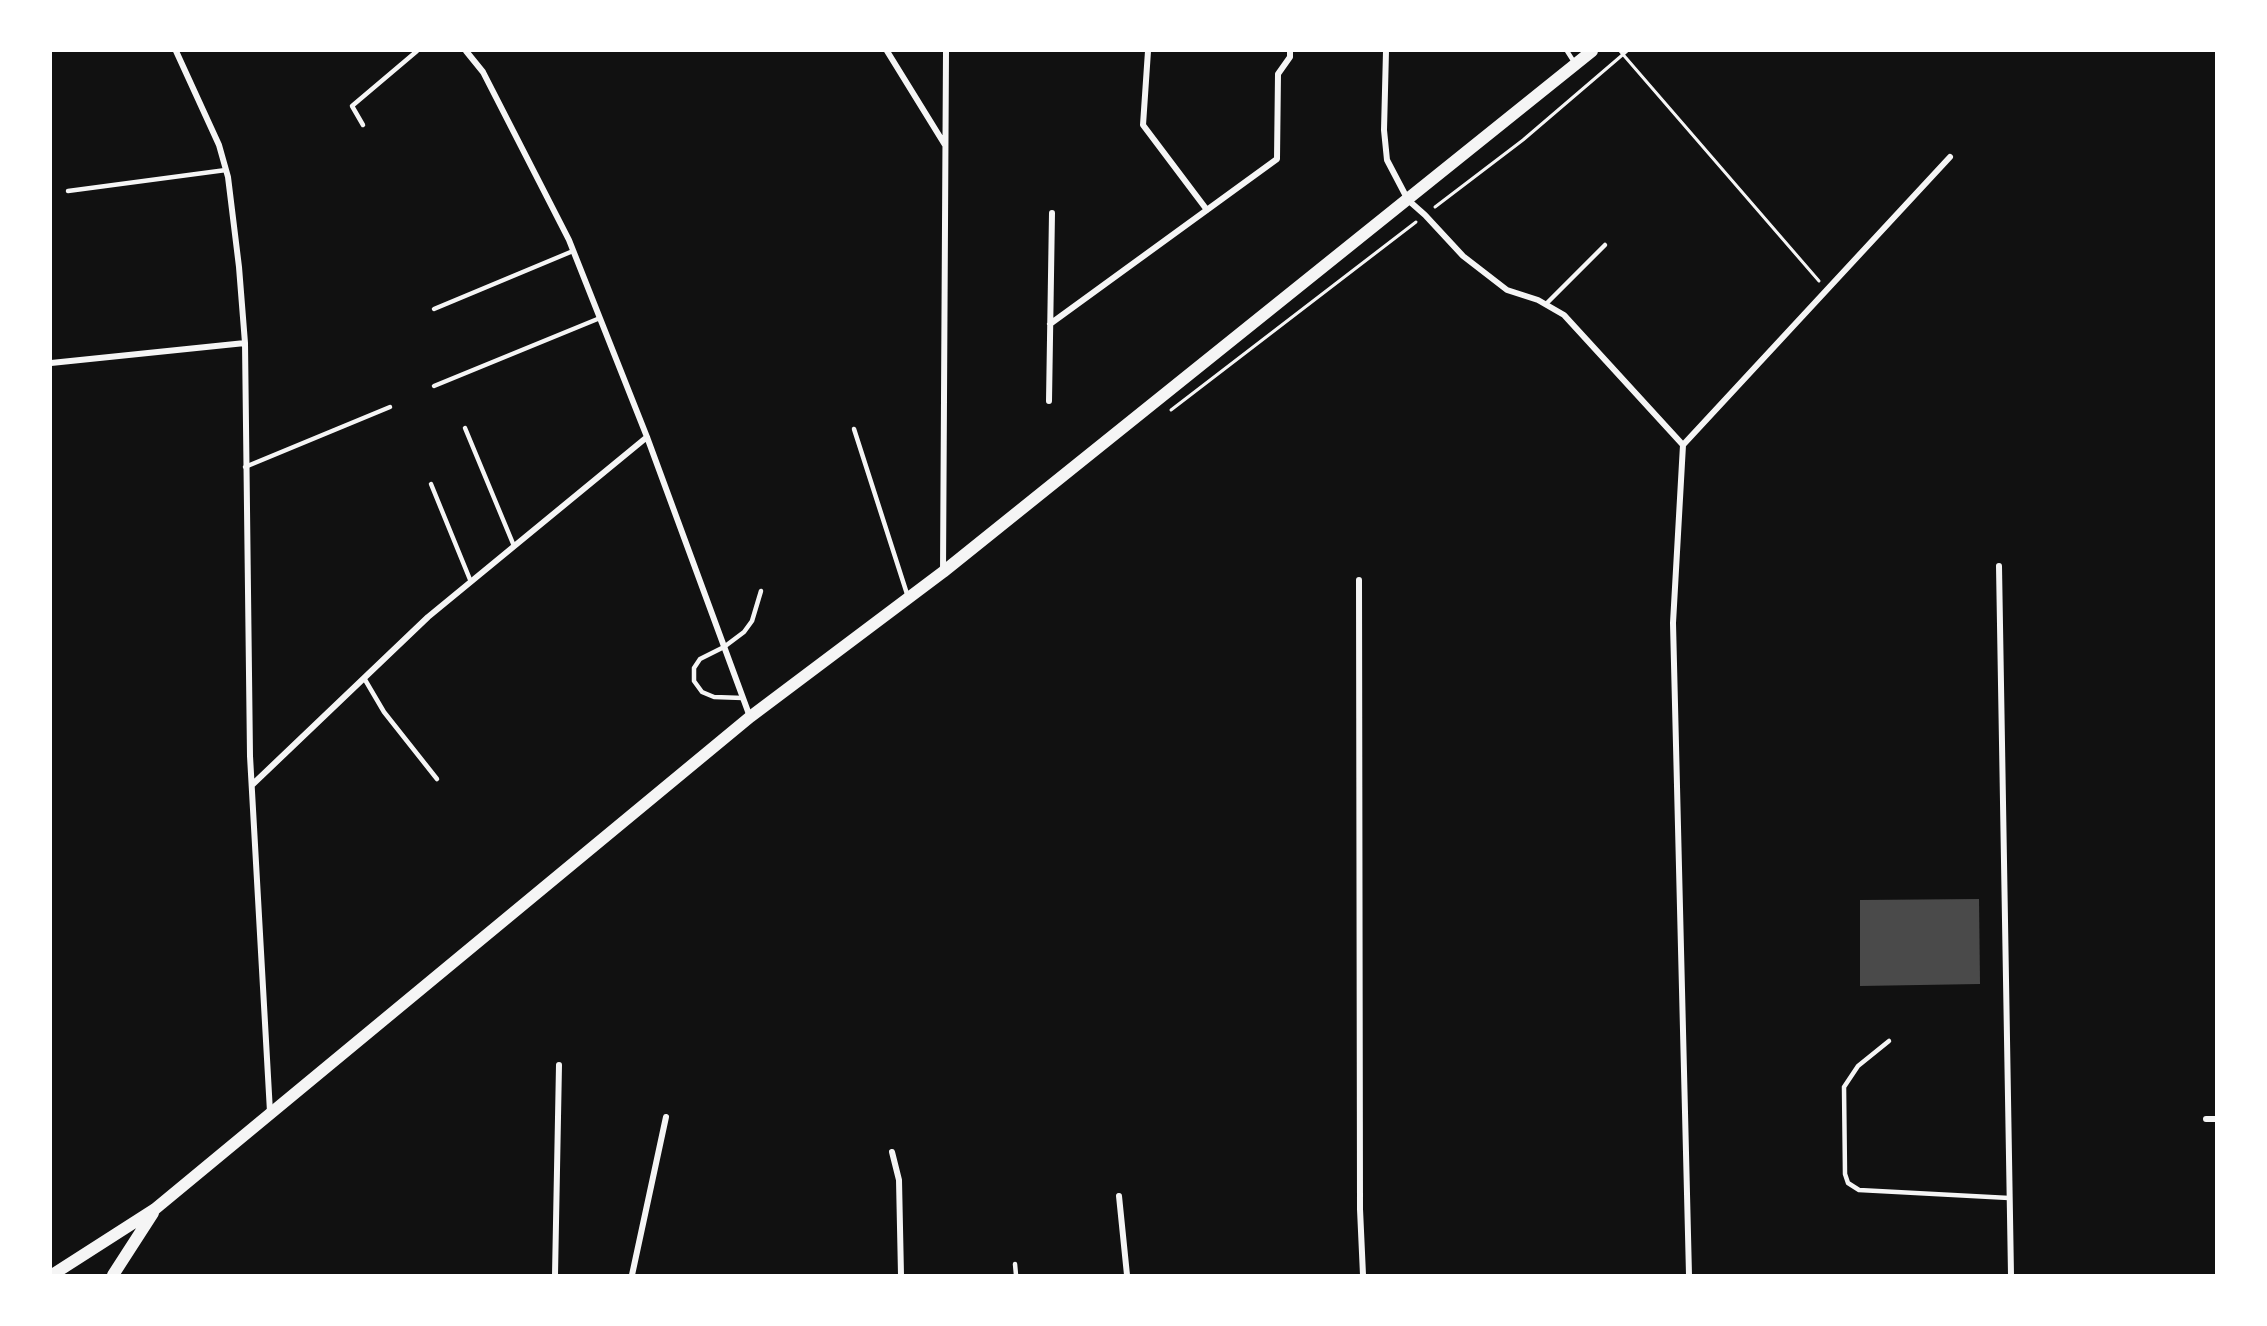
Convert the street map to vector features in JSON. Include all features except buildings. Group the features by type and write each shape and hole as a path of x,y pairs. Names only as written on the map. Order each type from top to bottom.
{"main road":[{"path":"52,1275 155,1209 750,717 943,572 1592,51"},
{"path":"113,1275 155,1209"}],"street":[{"path":"176,51 219,145 226,170 239,267 245,343 245,467 252,785 270,1116"},
{"path":"466,51 483,72 573,251 647,437 750,717"},
{"path":"887,51 945,145"},
{"path":"943,572 946,51"},
{"path":"1148,51 1143,125 1207,210"},
{"path":"1050,324 1277,159 1278,74 1290,57 1290,51"},
{"path":"1386,51 1384,130 1388,160 1408,200 1463,256 1507,290 1546,304 1564,315 1683,445"},
{"path":"1689,1275 1673,623 1683,445 1950,157"},
{"path":"1049,400 1052,213"},
{"path":"51,363 245,343"},
{"path":"252,785 428,617 647,437"},
{"path":"1999,566 2011,1275"},
{"path":"1359,580 1360,1209 1363,1275"},
{"path":"555,1275 559,1065"},
{"path":"632,1275 666,1117"},
{"path":"2206,1119 2216,1119"},
{"path":"892,1152 899,1180 901,1275"},
{"path":"1119,1196 1127,1275"}],"lane":[{"path":"363,125 352,106 417,51"},
{"path":"1567,51 1576,64"},
{"path":"68,191 226,170"},
{"path":"1546,304 1605,245"},
{"path":"434,309 573,251"},
{"path":"434,386 600,318"},
{"path":"245,467 390,407"},
{"path":"465,428 514,546"},
{"path":"854,429 908,598"},
{"path":"431,483 471,582"},
{"path":"743,698 714,697 702,692 694,681 694,668 700,658 724,647 744,632 752,621 761,591"},
{"path":"364,678 384,712 437,779"},
{"path":"1889,1041 1858,1065 1844,1087 1845,1174 1848,1183 1859,1190 2009,1198"},
{"path":"1015,1264 1016,1275"}],"path":[{"path":"1169,412 1523,140 1623,52 1827,290"}]}
